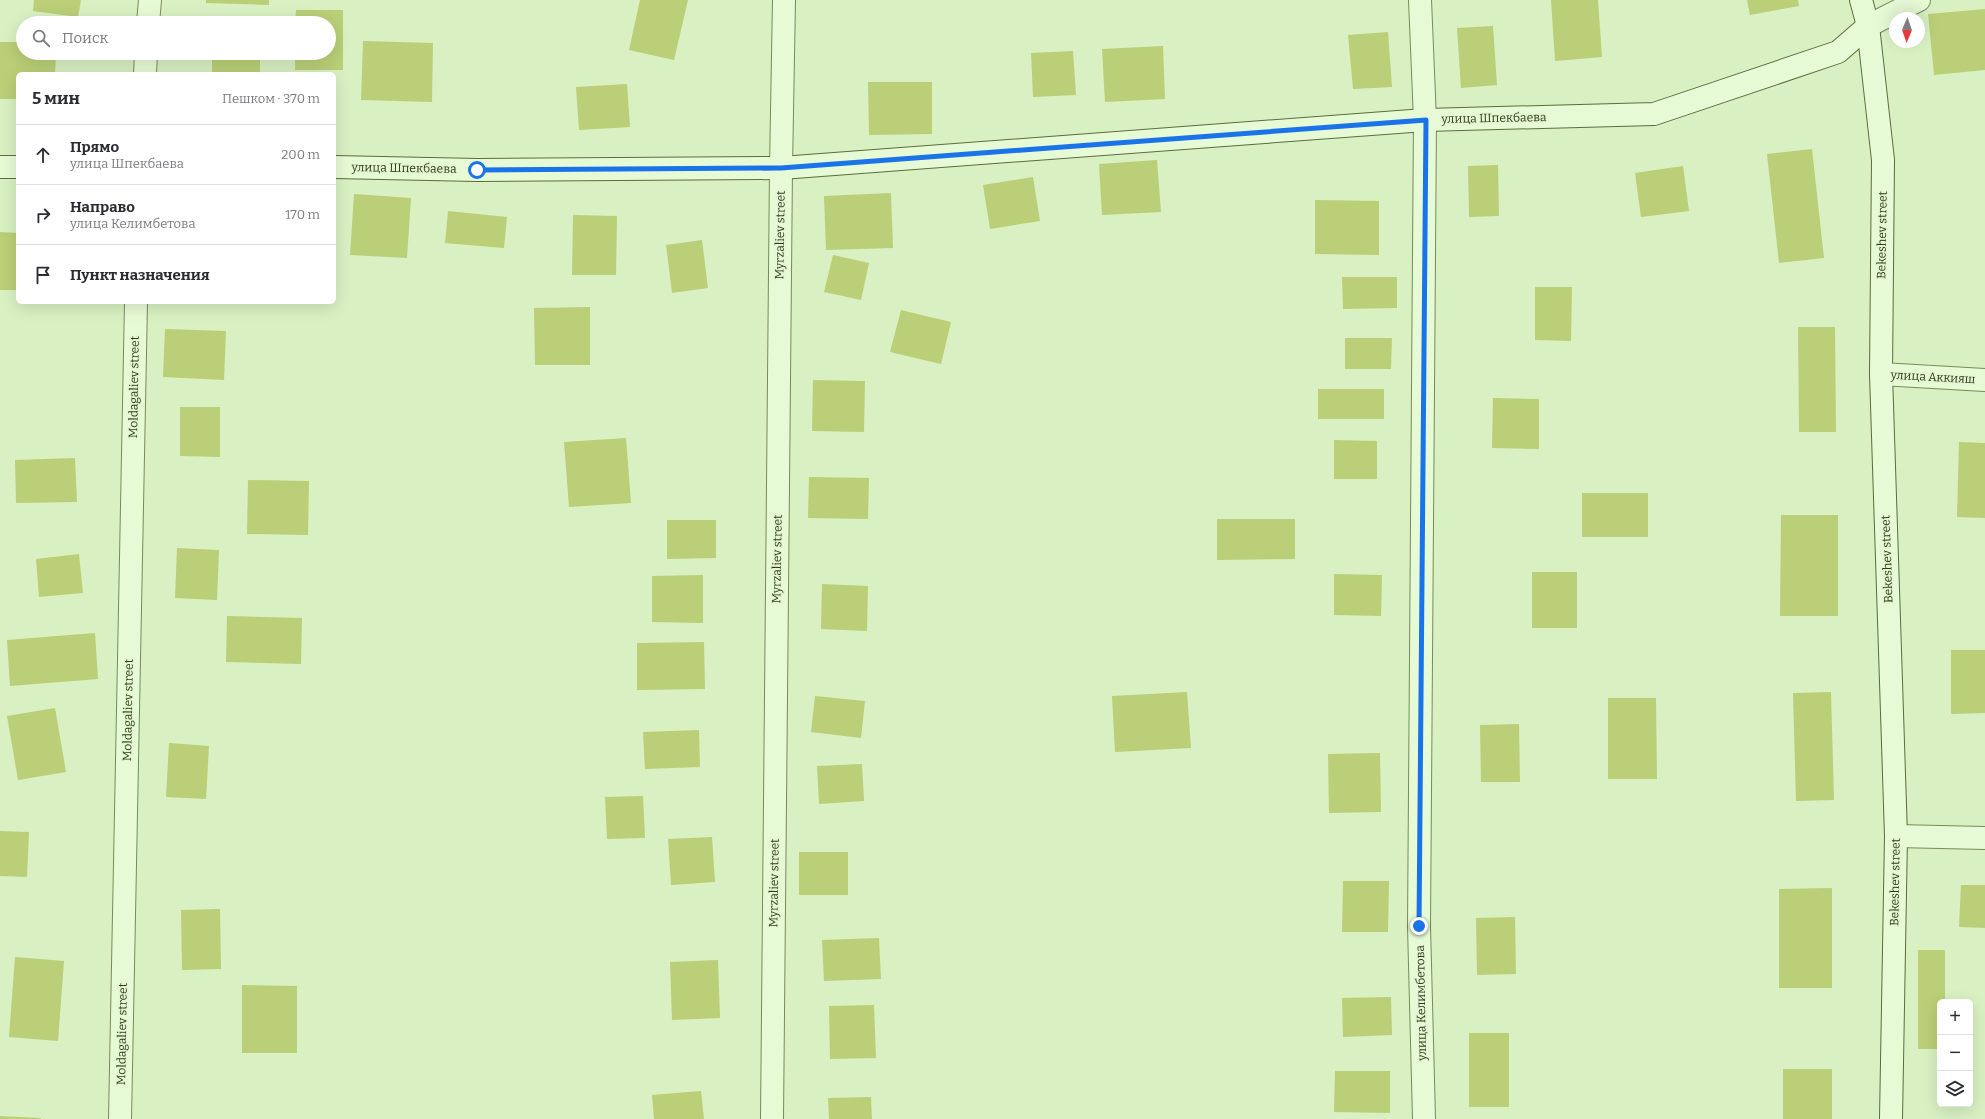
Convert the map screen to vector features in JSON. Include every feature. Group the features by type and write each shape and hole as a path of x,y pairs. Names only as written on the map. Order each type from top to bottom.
{"street":[{"path":"149,16 150,0"},
{"name":"Myrzaliev street","path":"772,1119 784,0"},
{"name":"улица Келимбетова","path":"1420,0 1426,120 1419,926 1424,1119"},
{"name":"Bekeshev street","path":"1861,0 1868,26 1883,160 1881,374 1896,836 1891,1119"},
{"name":"улица Шпекбаева","path":"336,167 477,170 781,168 1426,120 1654,114 1838,52 1868,26 1919,0"},
{"path":"145,72 146,60"},
{"path":"0,167 16,167"},
{"name":"Moldagaliev street","path":"120,1119 136,304"},
{"name":"улица Аккияш","path":"1881,374 1985,380"},
{"path":"1896,836 1985,838"}],"building":[{"path":"34,0 81,0 78,16 33,11"},
{"path":"206,0 269,0 269,5 206,3"},
{"path":"640,0 688,0 674,60 629,50"},
{"path":"1551,0 1598,0 1602,57 1555,61"},
{"path":"1747,0 1798,0 1799,6 1750,15"},
{"path":"1985,9 1985,70 1934,75 1928,14"},
{"path":"296,10 343,10 343,70 295,70 295,60 336,60 336,16 296,16"},
{"path":"1493,26 1497,85 1461,88 1457,28"},
{"path":"1388,32 1392,87 1353,89 1348,35"},
{"path":"363,41 433,43 432,102 361,100"},
{"path":"0,42 16,42 16,60 56,60 55,72 16,72 16,99 0,99"},
{"path":"1163,46 1165,99 1105,102 1102,49"},
{"path":"1073,51 1076,95 1033,97 1031,53"},
{"path":"212,60 260,60 260,72 212,72"},
{"path":"868,82 932,82 932,134 869,135"},
{"path":"627,84 630,127 579,130 576,87"},
{"path":"1812,149 1824,258 1779,263 1767,154"},
{"path":"1157,160 1161,212 1102,215 1099,164"},
{"path":"1498,165 1499,216 1469,217 1468,166"},
{"path":"1683,166 1689,211 1641,217 1635,173"},
{"path":"1033,177 1040,221 990,229 983,185"},
{"path":"891,193 893,248 826,250 824,196"},
{"path":"354,194 411,198 407,258 350,255"},
{"path":"1315,200 1379,201 1379,255 1315,254"},
{"path":"448,211 507,217 504,248 445,243"},
{"path":"573,215 617,216 616,275 572,275"},
{"path":"0,232 16,233 16,290 0,290"},
{"path":"702,240 708,288 672,293 666,245"},
{"path":"833,255 869,263 861,300 824,292"},
{"path":"1342,277 1397,277 1397,308 1343,309"},
{"path":"1535,287 1572,287 1571,341 1535,340"},
{"path":"590,307 590,365 535,365 534,308"},
{"path":"901,310 951,322 941,364 890,352"},
{"path":"1798,327 1835,327 1836,432 1799,432"},
{"path":"165,329 226,331 224,380 163,377"},
{"path":"1345,338 1392,338 1391,369 1345,369"},
{"path":"813,380 865,381 864,432 812,431"},
{"path":"1318,389 1384,389 1384,419 1318,419"},
{"path":"1493,398 1539,399 1539,449 1492,448"},
{"path":"180,407 220,407 220,457 180,456"},
{"path":"626,438 631,503 569,507 564,442"},
{"path":"1334,440 1377,441 1377,479 1334,479"},
{"path":"1959,442 1985,443 1985,518 1957,517"},
{"path":"75,458 77,502 16,503 15,460"},
{"path":"809,477 869,478 868,519 808,518"},
{"path":"248,480 309,481 308,535 247,534"},
{"path":"1582,493 1648,493 1648,537 1582,537"},
{"path":"1781,515 1838,515 1838,616 1780,616"},
{"path":"1217,519 1295,519 1295,559 1217,560"},
{"path":"667,520 716,520 716,558 667,559"},
{"path":"177,548 219,550 217,600 175,598"},
{"path":"79,554 83,593 39,597 36,559"},
{"path":"1532,572 1577,572 1577,628 1532,628"},
{"path":"1334,574 1382,575 1381,616 1334,615"},
{"path":"703,575 703,623 652,622 652,576"},
{"path":"822,584 868,586 867,631 821,629"},
{"path":"227,616 302,618 301,664 226,662"},
{"path":"95,633 98,679 10,686 7,640"},
{"path":"704,642 705,689 637,690 637,643"},
{"path":"1951,650 1985,650 1985,713 1951,714"},
{"path":"1187,692 1191,748 1115,752 1112,696"},
{"path":"1831,692 1834,800 1796,801 1793,693"},
{"path":"815,696 865,701 861,738 811,732"},
{"path":"1608,698 1656,698 1657,779 1608,779"},
{"path":"55,708 66,772 18,780 7,716"},
{"path":"1519,724 1520,782 1481,782 1480,725"},
{"path":"699,730 700,767 645,769 643,732"},
{"path":"169,743 209,746 206,799 166,797"},
{"path":"1380,753 1381,812 1329,813 1328,754"},
{"path":"862,764 864,801 819,804 817,766"},
{"path":"643,796 645,838 607,839 605,797"},
{"path":"0,831 29,832 27,877 0,876"},
{"path":"712,837 715,882 671,885 668,839"},
{"path":"799,852 848,852 848,895 799,895"},
{"path":"1343,881 1389,881 1388,932 1342,932"},
{"path":"1961,885 1985,885 1985,928 1959,927"},
{"path":"1832,888 1832,988 1779,988 1779,889"},
{"path":"220,909 221,969 182,970 181,910"},
{"path":"1515,917 1516,974 1477,975 1476,918"},
{"path":"879,938 881,979 824,981 822,940"},
{"path":"1918,950 1945,950 1945,999 1937,999 1937,1049 1918,1049"},
{"path":"15,957 64,961 58,1041 9,1037"},
{"path":"718,960 720,1018 672,1020 670,962"},
{"path":"242,985 297,986 297,1053 242,1053"},
{"path":"1391,997 1392,1035 1343,1037 1342,998"},
{"path":"874,1005 876,1058 830,1059 829,1006"},
{"path":"1469,1033 1509,1033 1509,1107 1469,1107"},
{"path":"1783,1069 1832,1069 1832,1119 1783,1119"},
{"path":"1335,1071 1390,1071 1390,1113 1334,1112"},
{"path":"701,1091 704,1119 654,1119 652,1095"},
{"path":"871,1097 872,1119 829,1119 828,1098"},
{"path":"0,1116 41,1118 41,1119 0,1119"}],"route":[{"path":"477,170 781,168 1426,120 1419,926"}]}
